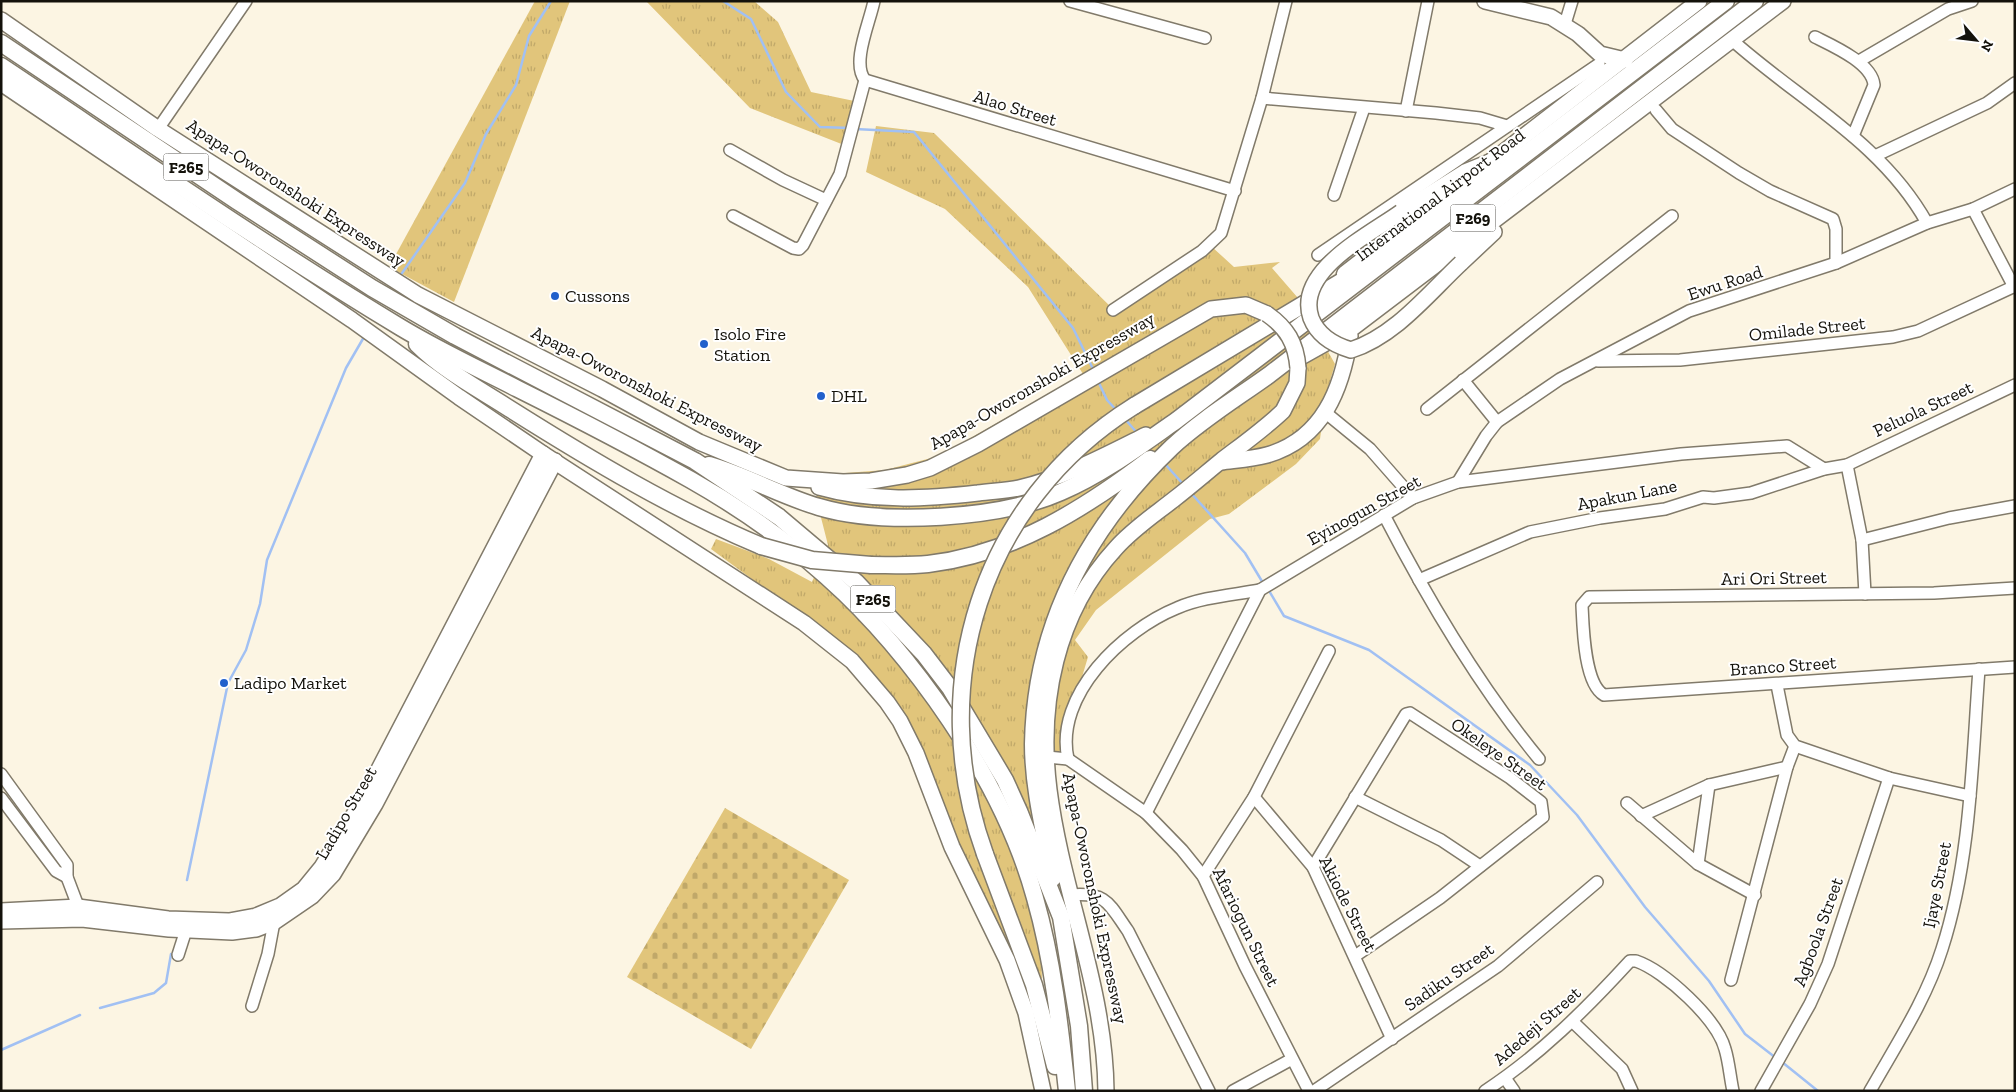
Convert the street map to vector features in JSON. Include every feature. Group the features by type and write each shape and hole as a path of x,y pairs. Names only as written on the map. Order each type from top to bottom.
{"highway":[{"name":"International Airport Road","path":"1166,438 1177,420 1418,238 1726,1"},
{"name":"F269","path":"1166,438 1189,433 1269,375 1755,1"},
{"name":"F265","path":"1,42 237,201 410,311 695,461 779,517 811,542 889,615 924,654 950,688 1005,780 1060,918 1079,1026 1084,1091"},
{"name":"F265","path":"1,66 204,202 401,328 555,407 728,502 777,536 824,573 871,618 894,644 943,710 988,782 1017,847 1036,902 1059,1017 1067,1091"},
{"path":"1463,202 1492,161"},
{"path":"1316,295 1492,161"},
{"path":"1060,1091 1050,1041 1034,985 985,854 968,800 960,734 963,667 976,610 998,556 1032,499 1078,448 1110,421 1316,295 1418,238"},
{"path":"401,328 422,349 467,381 636,485 761,546 812,560 871,565 928,564 971,556 1027,537 1066,518 1142,455 1166,438"},
{"path":"695,461 731,471 820,508 899,517 960,515 1033,502 1061,492 1142,455"},
{"path":"1060,918 1042,826 1033,745 1037,687 1048,637 1069,583 1091,543 1114,509 1142,455"}],"main road":[{"path":"1485,1 1551,17 1565,24 1600,66 1625,60"},
{"name":"International Airport Road","path":"1546,182 1384,334 1367,345 1351,350 1328,340 1314,326 1308,310 1310,290 1316,277 1330,262 1401,212 1465,172 1492,161 1600,66 1625,60 1699,1"},
{"path":"1269,375 1351,329 1784,1"},
{"name":"Apapa-Oworonshoki Expressway","path":"1,20 158,129 418,295 602,389 699,442 786,478 843,482 871,481 930,468 978,444 1210,309 1246,305 1266,314 1281,324 1291,339 1297,354 1298,368 1297,383 1283,410 1117,546 1093,575 1073,609 1060,643 1052,677 1047,757 1049,790 1071,895 1096,994 1106,1062 1106,1091"},
{"path":"1,83 352,320 388,347 549,457 820,634 852,661 876,688 900,721 916,752 952,847 1007,960 1026,1012 1043,1091"},
{"path":"1219,462 1267,455 1297,442 1314,429 1326,413 1345,363 1351,329"},
{"path":"786,478 848,495 896,499 949,496 1019,488 1056,476 1142,455 1166,438"},
{"name":"Ladipo Street","path":"1,911 229,921 256,916 280,906 304,889 322,867 364,800 549,457"},
{"name":"Ladipo Street","path":"1,921 80,913 186,930 232,932 256,929 274,922 312,896 333,874 376,804 480,600 549,457"}],"street":[{"path":"158,129 246,1"},
{"path":"733,216 798,249 840,174 865,80 861,75 859,63 874,1"},
{"path":"1070,1 1205,38"},
{"path":"1113,310 1216,240 1221,233 1262,98 1286,1"},
{"path":"1406,111 1428,1"},
{"path":"1565,24 1572,1"},
{"path":"1859,61 1948,9 1972,1"},
{"path":"1816,36 1859,61 1874,80 1874,85 1853,136"},
{"path":"1732,40 1877,156 1906,189 1927,223"},
{"path":"1318,255 1507,126 1600,66"},
{"name":"Alao Street","path":"865,80 1235,191"},
{"path":"1877,156 1987,103 2015,83"},
{"path":"1262,98 1480,118 1507,126"},
{"path":"1334,195 1364,108"},
{"path":"1656,110 1672,129 1739,173 1770,190 1833,219 1836,229 1836,264"},
{"path":"730,150 783,180 826,200"},
{"name":"Ewu Road","path":"1458,482 1486,436 1498,422 1536,394 1594,361 1708,303 1775,285 1836,264 1927,223 1973,209 2015,189"},
{"path":"1973,209 2014,287"},
{"path":"1428,409 1672,216"},
{"name":"Omilade Street","path":"1594,361 1680,360 1893,337 1918,331 2014,287"},
{"path":"1463,380 1498,422"},
{"name":"Peluola Street","path":"1847,465 2015,385"},
{"path":"1326,413 1370,449 1413,498"},
{"name":"Eyinogun Street","path":"1260,590 1413,498 1458,482 1681,454 1787,446 1824,469"},
{"path":"1847,465 1862,540 1866,594"},
{"name":"Apakun Lane","path":"1419,580 1530,532 1600,518 1665,509 1703,497 1714,498 1751,493 1824,469 1847,465"},
{"path":"1862,540 1949,518 2015,506"},
{"path":"1384,515 1419,580 1498,707 1539,759"},
{"name":"Ari Ori Street","path":"1585,650 1582,605 1584,600 1589,597 1934,593 2015,588"},
{"path":"1068,759 1067,740 1072,715 1083,685 1093,670 1117,646 1151,620 1179,607 1260,590"},
{"path":"1146,813 1260,590"},
{"name":"Branco Street","path":"1585,650 1597,690 1604,695 2015,667"},
{"path":"1203,876 1254,797 1329,651"},
{"name":"Ijaye Street","path":"1870,1091 1918,1005 1942,950 1960,881 1970,796 1979,669"},
{"path":"1777,684 1787,735 1795,746 1889,778 1970,796"},
{"name":"Okeleye Street","path":"1313,867 1403,716 1410,713 1510,778 1541,802 1543,817 1440,898 1356,956"},
{"path":"1731,980 1787,768 1795,746"},
{"name":"Afariogun Street","path":"1047,757 1068,759 1146,813 1182,850 1203,876 1309,1091"},
{"path":"1641,816 1709,785 1787,768"},
{"path":"1,774 67,865 67,877 80,913"},
{"name":"Agboola Street","path":"1761,1091 1828,964 1889,778"},
{"path":"1698,864 1709,785"},
{"name":"Akiode Street","path":"1254,797 1313,867 1356,956 1392,1038"},
{"path":"1355,797 1441,840 1480,866"},
{"path":"2,799 56,871 67,877"},
{"path":"1627,803 1698,864 1755,895"},
{"name":"Sadiku Street","path":"1314,1091 1498,966 1597,882"},
{"path":"1071,895 1091,893 1102,898 1123,925 1209,1091"},
{"path":"252,1006 268,954 274,922"},
{"path":"178,955 186,930"},
{"name":"Adedeji Street","path":"1485,1091 1573,1022 1630,961 1642,963 1685,994 1709,1019 1725,1049 1733,1091"},
{"path":"1573,1022 1616,1062 1632,1091"},
{"path":"1233,1091 1292,1059"},
{"path":"1504,1078 1514,1091"}],"green space":[{"path":"535,1 570,1 454,302 389,267"},
{"path":"646,1 754,1 778,22 811,92 864,103 844,145 750,108"},
{"path":"876,126 934,133 1116,312 1211,246 1234,267 1280,262 1272,268 1298,298 1335,364 1326,395 1320,439 1296,464 1229,514 1210,519 1096,610 1075,640 1088,657 1035,833 1042,978 1022,1003 931,780 843,646 711,549 716,539 769,559 812,582 828,545 816,498 832,474 885,470 939,456 1083,374 1028,287 945,209 866,172"},
{"path":"725,808 849,880 751,1049 627,977"}],"waterway":[{"path":"400,276 465,183 486,134 516,85 529,36 551,1"},
{"path":"723,1 751,19 786,92 820,127 850,128"},
{"path":"855,129 914,132 1073,328 1094,371"},
{"path":"187,880 228,683 246,650 260,604 267,560 346,368 364,337"},
{"path":"1098,381 1107,400 1118,412"},
{"path":"1125,419 1138,434"},
{"path":"1165,464 1183,484"},
{"path":"1190,492 1245,553 1263,583"},
{"path":"1268,589 1284,616 1369,650 1530,765 1577,815 1645,907 1709,981 1745,1034 1776,1058"},
{"path":"100,1008 154,993 166,983 171,954"},
{"path":"1,1050 80,1015"},
{"path":"1782,1062 1818,1091"}],"place":[{"name":"Cussons","path":"555,296"},
{"name":"Isolo Fire Station","path":"704,344"},
{"name":"DHL","path":"821,396"},
{"name":"Ladipo Market","path":"224,683"}]}
